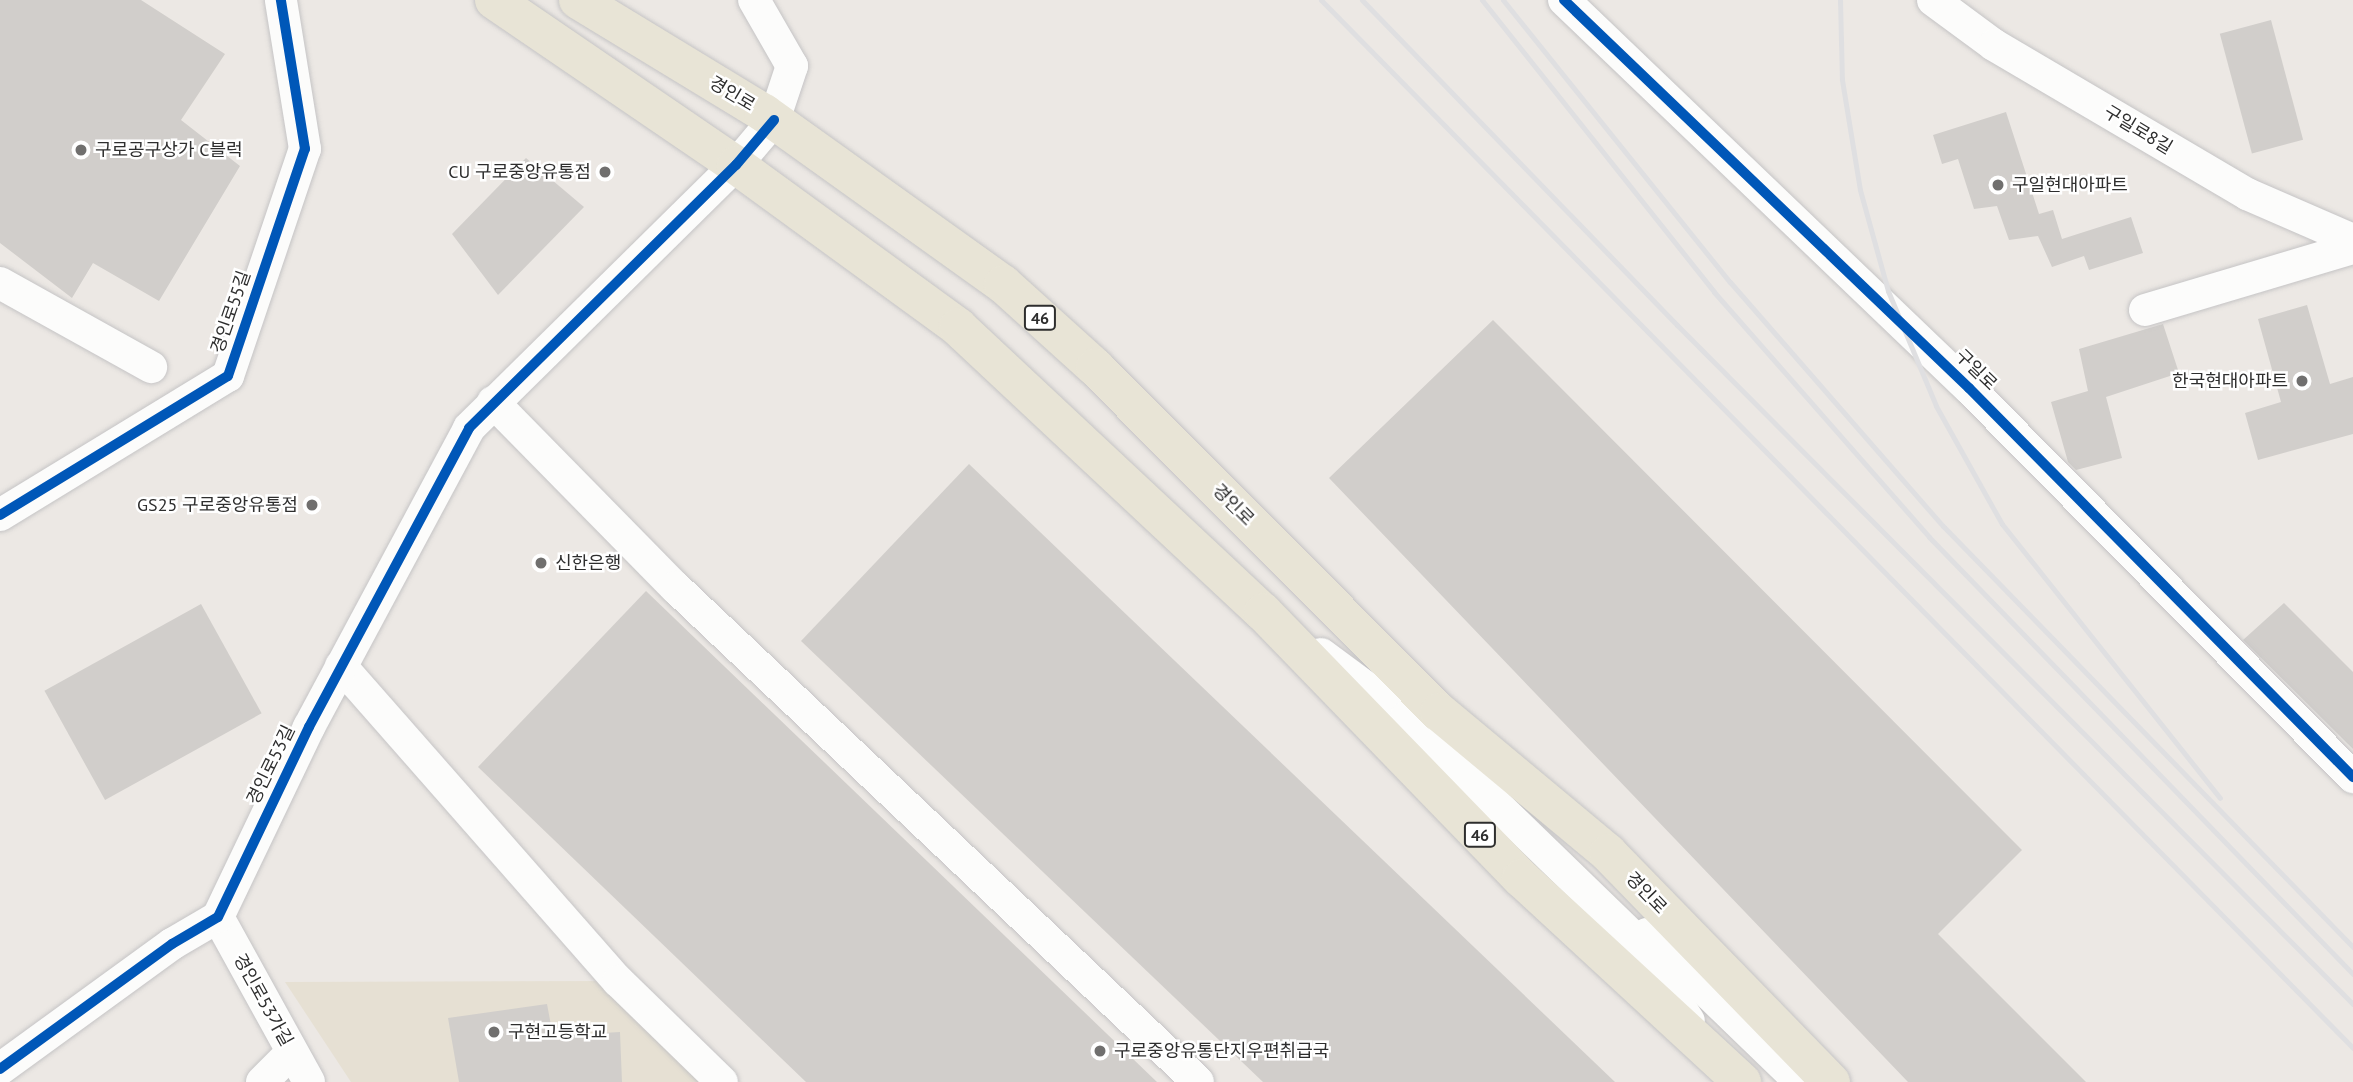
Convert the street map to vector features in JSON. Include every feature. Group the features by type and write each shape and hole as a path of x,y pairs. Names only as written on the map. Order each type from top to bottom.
{"main road":[{"name":"46","path":"494,0 736,165 958,327 1264,612 1521,878 1742,1082"},
{"name":"경인로","path":"578,0 774,120 1003,284 1095,367 1440,712 1608,853 1831,1082"}],"street":[{"name":"경인로55길","path":"0,514 228,376 305,149 281,0"},
{"path":"754,0 792,66 774,120"},
{"name":"구일로","path":"1564,0 1969,388 2353,777"},
{"name":"구일로8길","path":"1933,0 1994,45 2247,194 2353,240"},
{"name":"경인로53길","path":"218,917 341,666 468,428 736,165 774,120"},
{"path":"2145,310 2353,248"},
{"path":"0,283 151,367"},
{"path":"493,402 675,587 1198,1082"},
{"path":"341,666 618,981 722,1082"},
{"path":"1440,712 1644,931 1800,1082"},
{"path":"0,1069 172,944 218,917"},
{"name":"경인로53가길","path":"218,917 309,1082"},
{"path":"262,1082 292,1052"}],"shaded area":[{"name":"구현고등학교","path":"618,981 722,1082 351,1082 285,982"}],"building":[{"name":"구로공구상가 C블럭","path":"0,0 141,0 225,54 181,120 240,166 159,301 93,263 72,298 0,243"},
{"path":"2271,20 2303,140 2252,153 2220,34"},
{"name":"구일현대아파트","path":"2006,112 2039,214 2053,210 2062,239 2131,217 2143,253 2089,270 2084,256 2052,267 2038,236 2009,240 1997,206 1974,209 1958,159 1942,164 1933,135"},
{"path":"526,158 584,207 498,295 452,234"},
{"name":"한국현대아파트","path":"2307,305 2330,384 2353,377 2353,434 2258,460 2245,413 2281,402 2258,319"},
{"path":"1493,320 2022,850 1938,934 2086,1082 1908,1082 1329,478"},
{"path":"2163,324 2179,373 2106,397 2122,458 2076,470 2068,462 2051,402 2088,391 2079,349"},
{"path":"969,464 1615,1082 1263,1082 801,641"},
{"path":"646,591 1157,1082 806,1082 478,767"},
{"path":"2284,603 2353,672 2353,749 2243,640"},
{"path":"201,604 262,713 105,800 44,691"},
{"path":"547,1004 553,1036 620,1032 622,1082 459,1082 448,1018"}],"railway":[{"path":"1321,0 2353,1048"},
{"path":"1362,0 1677,325 2353,1004"},
{"path":"1482,0 1714,292 1929,537 2353,974"},
{"path":"1503,0 1730,282 1943,526 2353,947"},
{"path":"1840,0 1842,80 1860,190 1888,291 1936,406 2002,524 2220,798"}],"cycle path":[{"path":"0,515 228,376 305,149 281,0"},
{"path":"1564,0 1969,388 2353,777"},
{"path":"0,1069 172,944 218,917 309,727 469,428 736,165 774,120"}],"place":[{"name":"구로공구상가 C블럭","path":"81,150"},
{"name":"CU 구로중앙유통점","path":"605,172"},
{"name":"구일현대아파트","path":"1998,185"},
{"name":"한국현대아파트","path":"2302,381"},
{"name":"GS25 구로중앙유통점","path":"312,505"},
{"name":"신한은행","path":"541,563"},
{"name":"구현고등학교","path":"494,1032"},
{"name":"구로중앙유통단지우편취급국","path":"1100,1051"}]}
